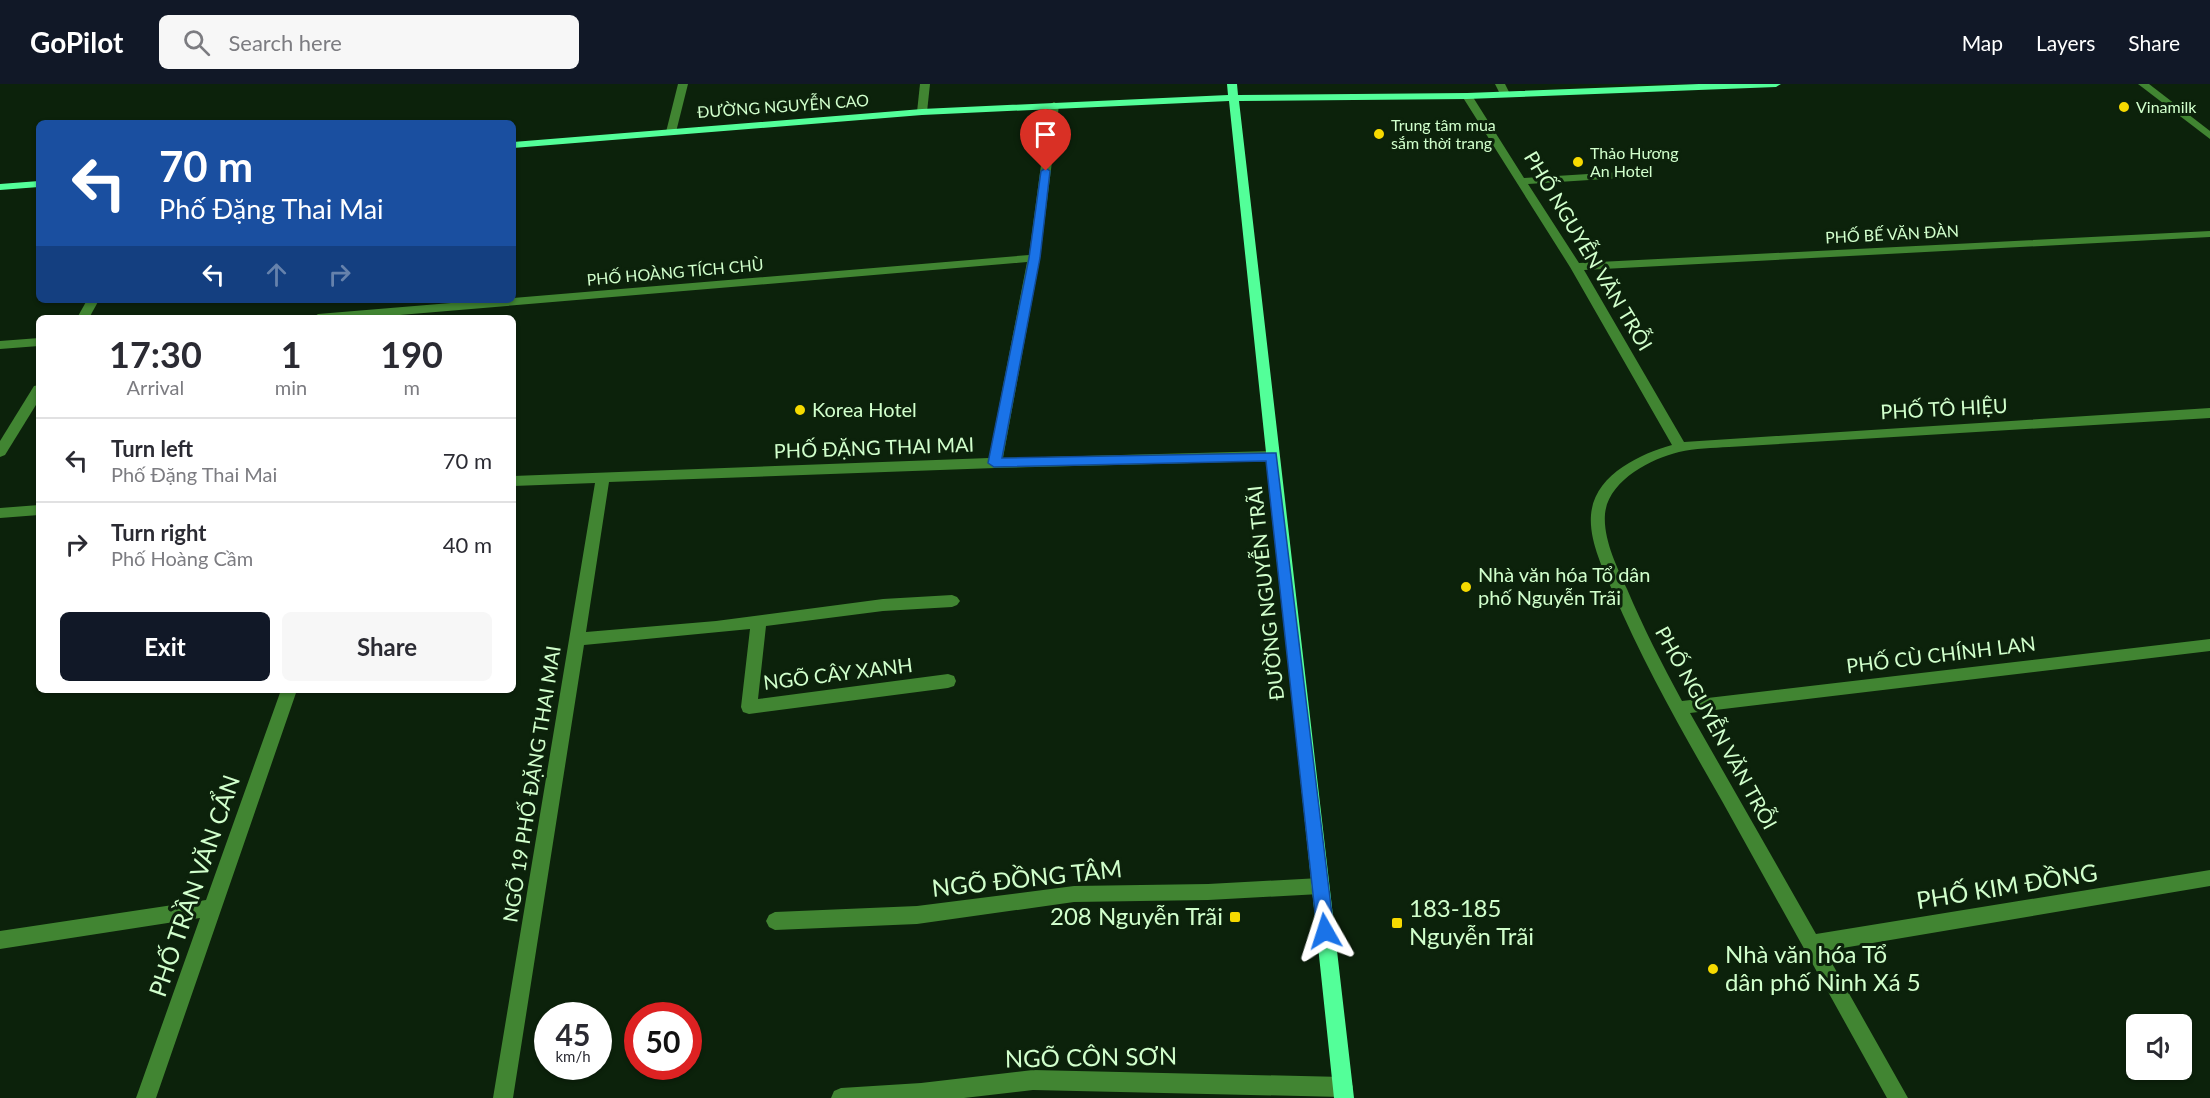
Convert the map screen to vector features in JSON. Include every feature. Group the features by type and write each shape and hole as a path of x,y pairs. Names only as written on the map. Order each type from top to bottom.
{"main road":[{"name":"ĐƯỜNG NGUYỄN CAO","path":"516,145 922,112 1054,105 1232,91 1467,96 1502,89 1776,84"},
{"name":"ĐƯỜNG NGUYỄN TRÃI","path":"1232,91 1343,1093"},
{"path":"0,187 36,184"}],"street":[{"path":"671,132 684,84"},
{"path":"922,112 925,84"},
{"path":"2143,84 2210,136"},
{"name":"PHỐ NGUYỄN VĂN TRỖI","path":"1467,96 1576,267 1680,447 1640,460 1609,488 1598,512 1597,525 1603,548 1649,655 1898,1098"},
{"path":"994,463 1034,258 1054,105"},
{"path":"1521,181 1620,175"},
{"name":"PHỐ BẾ VĂN ĐÀN","path":"1576,267 2210,234"},
{"name":"PHỐ HOÀNG TÍCH CHÙ","path":"516,301 1034,258"},
{"name":"PHỐ HOÀNG TÍCH CHÙ","path":"354,315 497,303"},
{"path":"0,345 36,342"},
{"path":"0,452 36,394"},
{"name":"PHỐ TÔ HIỆU","path":"1680,447 1729,442 2210,413"},
{"name":"PHỐ ĐẶNG THAI MAI","path":"516,481 994,463 1272,456"},
{"name":"NGÕ 19 PHỐ ĐẶNG THAI MAI","path":"502,1098 603,476"},
{"path":"0,513 36,510"},
{"path":"576,639 759,621 883,605 952,601"},
{"name":"NGÕ CÂY XANH","path":"759,621 749,707 948,681"},
{"name":"PHỐ CÙ CHÍNH LAN","path":"1678,708 2210,645"},
{"name":"PHỐ TRẦN VĂN CẨN","path":"146,1098 288,693"},
{"name":"PHỐ KIM ĐỒNG","path":"1812,944 2210,878"},
{"name":"NGÕ ĐỒNG TÂM","path":"775,921 917,915 1074,894 1208,892 1320,886"},
{"path":"0,940 212,908"},
{"name":"NGÕ CÔN SƠN","path":"841,1098 921,1093 1033,1080 1343,1093"}],"place":[{"name":"Vinamilk","path":"2124,107"},
{"name":"Trung tâm mua sắm thời trang","path":"1379,134"},
{"name":"Thảo Hương An Hotel","path":"1578,162"},
{"name":"Korea Hotel","path":"800,410"},
{"name":"Nhà văn hóa Tổ dân phố Nguyễn Trãi","path":"1466,587"},
{"name":"208 Nguyễn Trãi","path":"1235,917"},
{"name":"183-185 Nguyễn Trãi","path":"1397,923"},
{"name":"Nhà văn hóa Tổ dân phố Ninh Xá 5","path":"1713,969"}],"route":[{"path":"1046,171 1034,258 994,463 1272,456 1325,931"}]}
